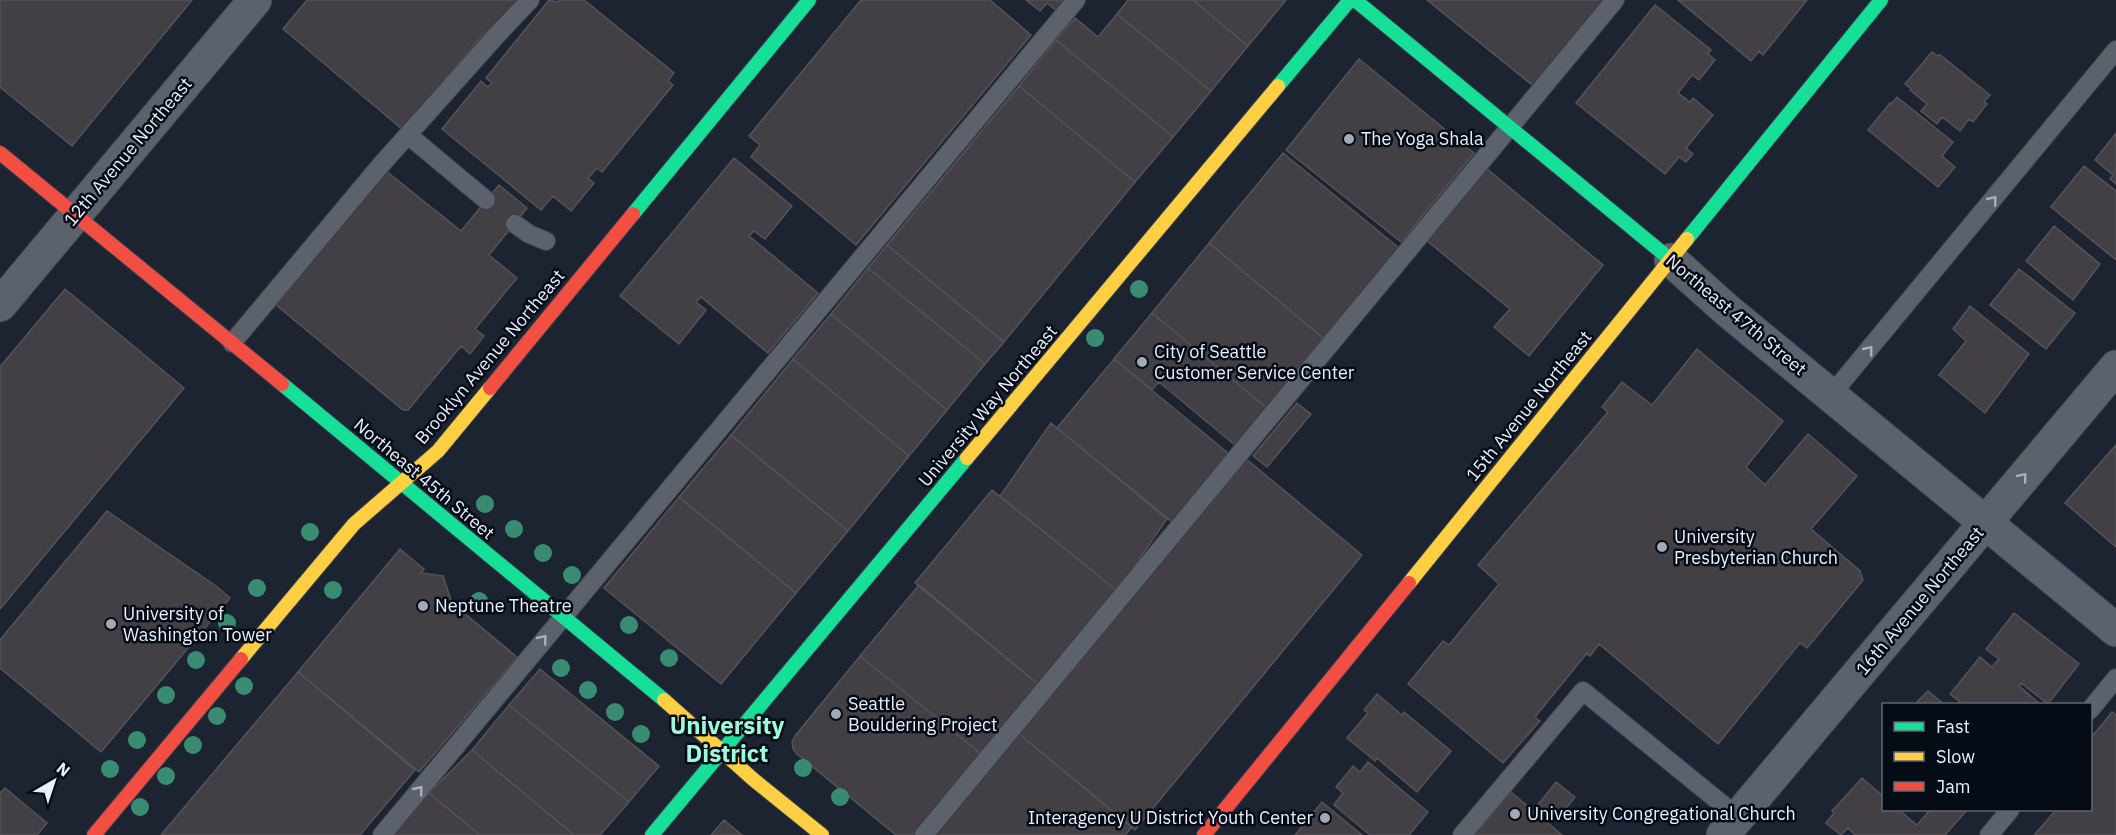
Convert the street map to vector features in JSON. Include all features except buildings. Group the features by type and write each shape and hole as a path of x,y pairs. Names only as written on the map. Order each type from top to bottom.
{"street":[{"name":"12th Avenue Northeast","path":"0,305 255,0"},
{"name":"Brooklyn Avenue Northeast","path":"94,835 354,524 438,451 809,0"},
{"name":"Northeast 47th Street","path":"1352,0 1671,260 1698,286 2116,630"},
{"name":"University Way Northeast","path":"652,835 1352,0"},
{"name":"15th Avenue Northeast","path":"1204,835 1881,0"},
{"name":"Northeast 45th Street","path":"0,153 687,718 754,780 822,835"},
{"name":"16th Avenue Northeast","path":"1731,826 2116,367"}],"lane":[{"path":"232,343 408,135 530,0"},
{"path":"382,835 1076,0"},
{"path":"924,835 1615,0"},
{"path":"1832,395 2116,50"},
{"path":"408,135 486,200"},
{"path":"515,224 529,234 546,241"},
{"path":"2092,709 2116,678"},
{"path":"1462,835 1583,691 1731,826"},
{"path":"1989,835 2009,811"}],"traffic: fast":[{"path":"633,214 809,0"},
{"path":"1278,86 1350,0"},
{"path":"1355,0 1671,260"},
{"path":"1687,239 1881,0"},
{"path":"282,384 664,700"},
{"path":"652,835 967,458"}],"traffic: slow":[{"path":"967,458 1278,86"},
{"path":"1409,583 1687,239"},
{"path":"241,659 354,524 438,451 490,388"},
{"path":"664,700 754,780 822,835"}],"traffic: jam":[{"path":"0,153 282,384"},
{"path":"490,388 633,214"},
{"path":"1204,835 1409,583"},
{"path":"94,835 241,659"}],"place":[{"name":"The Yoga Shala","path":"1349,139"},
{"name":"City of Seattle Customer Service Center","path":"1142,362"},
{"name":"University Presbyterian Church","path":"1662,547"},
{"name":"Neptune Theatre","path":"423,606"},
{"name":"University of Washington Tower","path":"111,624"},
{"name":"Seattle Bouldering Project","path":"836,714"},
{"name":"University Congregational Church","path":"1515,814"},
{"name":"Interagency U District Youth Center","path":"1325,818"}],"district":[{"name":"University District","path":"727,740"}]}
